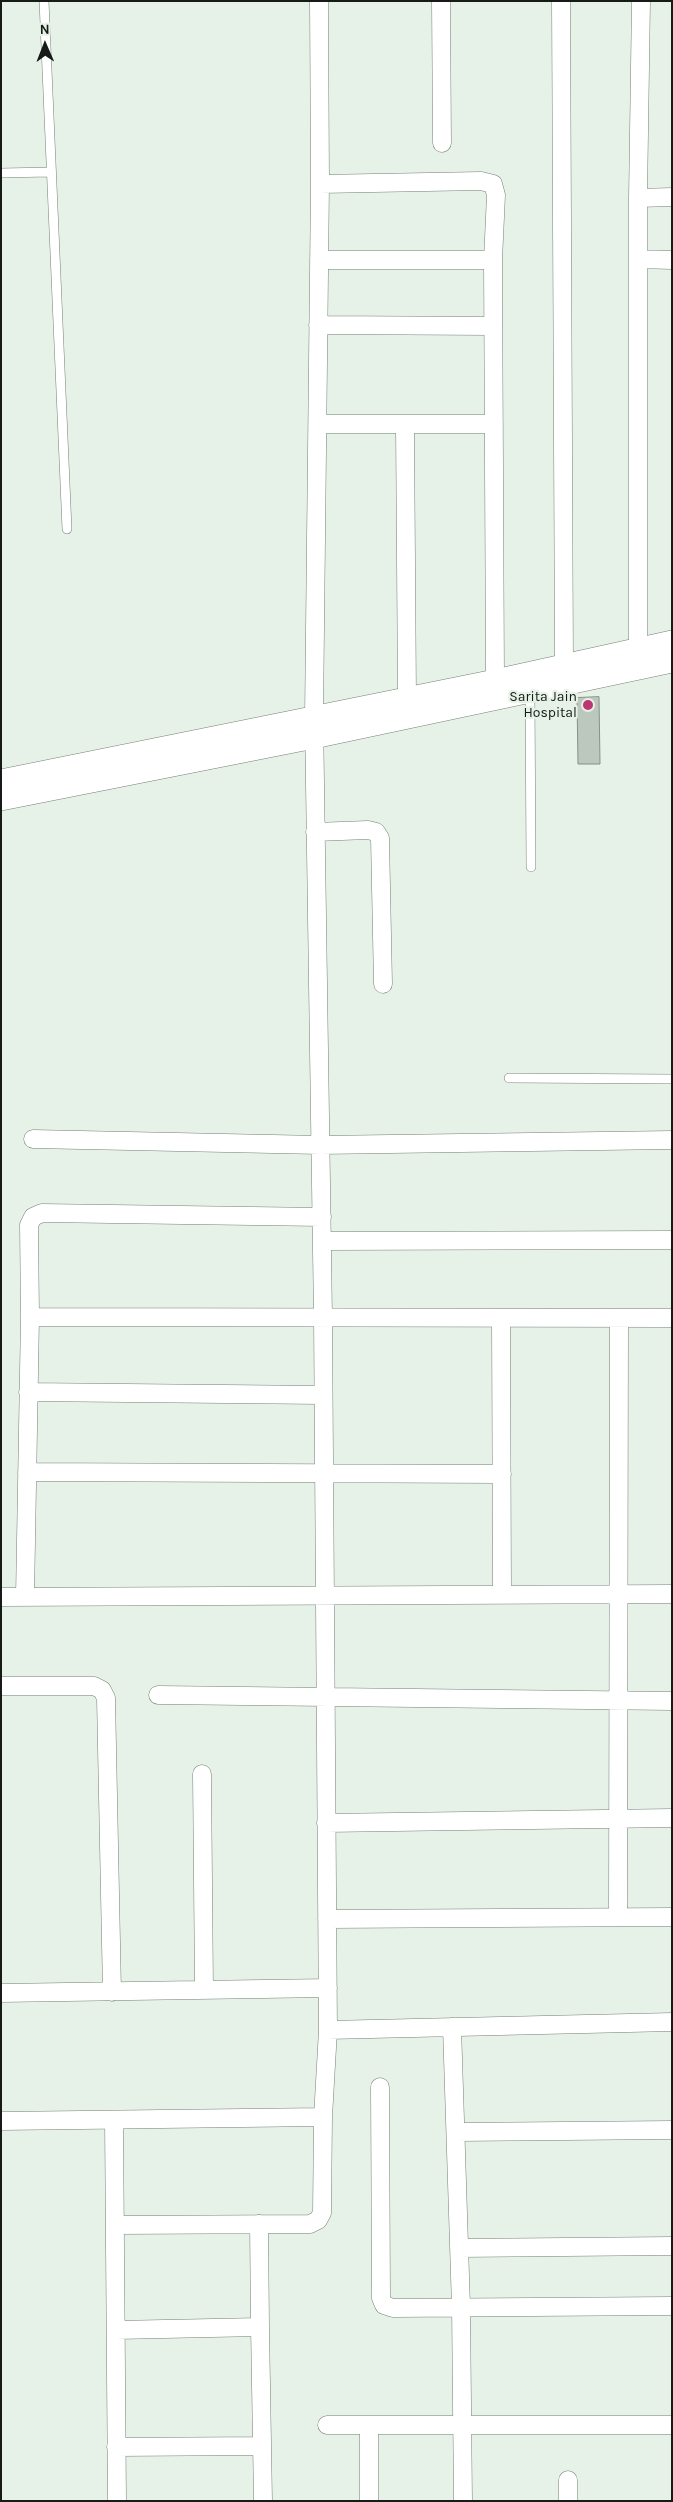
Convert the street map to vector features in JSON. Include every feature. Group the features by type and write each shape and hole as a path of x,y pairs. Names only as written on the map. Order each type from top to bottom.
{"street":[{"path":"115,2224 310,2224 318,2220 322,2213 323,2117 328,2030 328,1988 322,1217 314,728 320,184 319,1"},
{"path":"441,1 442,143"},
{"path":"562,1 564,664"},
{"path":"638,648 640,1"},
{"path":"320,184 481,181 493,184 496,195 493,260 495,680"},
{"path":"638,198 672,197"},
{"path":"319,260 493,260"},
{"path":"638,260 672,260"},
{"path":"318,325 493,326"},
{"path":"318,424 406,426 494,424"},
{"path":"406,426 407,698"},
{"path":"1,800 314,728 407,698 672,640"},
{"path":"1,780 185,742 314,728 530,692 672,662"},
{"path":"315,832 368,830 376,832 380,838 383,984"},
{"path":"33,1140 320,1144 672,1140"},
{"path":"25,1597 30,1317 29,1225 33,1216 42,1213 322,1217"},
{"path":"322,1241 672,1240"},
{"path":"30,1317 672,1318"},
{"path":"501,1318 502,1596"},
{"path":"618,1917 619,1318"},
{"path":"28,1392 323,1395"},
{"path":"27,1472 502,1474"},
{"path":"1,1597 672,1594"},
{"path":"1,1686 94,1686 102,1690 106,1698 112,1992"},
{"path":"158,1695 672,1701"},
{"path":"202,1774 204,1989"},
{"path":"326,1823 672,1818"},
{"path":"327,1919 672,1917"},
{"path":"1,1993 328,1988"},
{"path":"328,2030 672,2022"},
{"path":"452,2027 461,2307 463,2501"},
{"path":"380,2087 381,2298 384,2305 393,2308 672,2306"},
{"path":"1,2121 323,2117"},
{"path":"114,2120 117,2501"},
{"path":"456,2132 672,2130"},
{"path":"259,2224 263,2501"},
{"path":"459,2248 672,2246"},
{"path":"116,2330 260,2328"},
{"path":"327,2425 672,2425"},
{"path":"369,2425 369,2501"},
{"path":"116,2448 262,2446"},
{"path":"568,2480 568,2501"}],"lane":[{"path":"44,1 67,529"},
{"path":"1,173 52,172"},
{"path":"530,692 531,867"},
{"path":"508,1078 672,1080"}],"building":[{"path":"599,697 600,764 578,764 577,698"}],"place":[{"name":"Sarita Jain Hospital","path":"588,705"}]}
